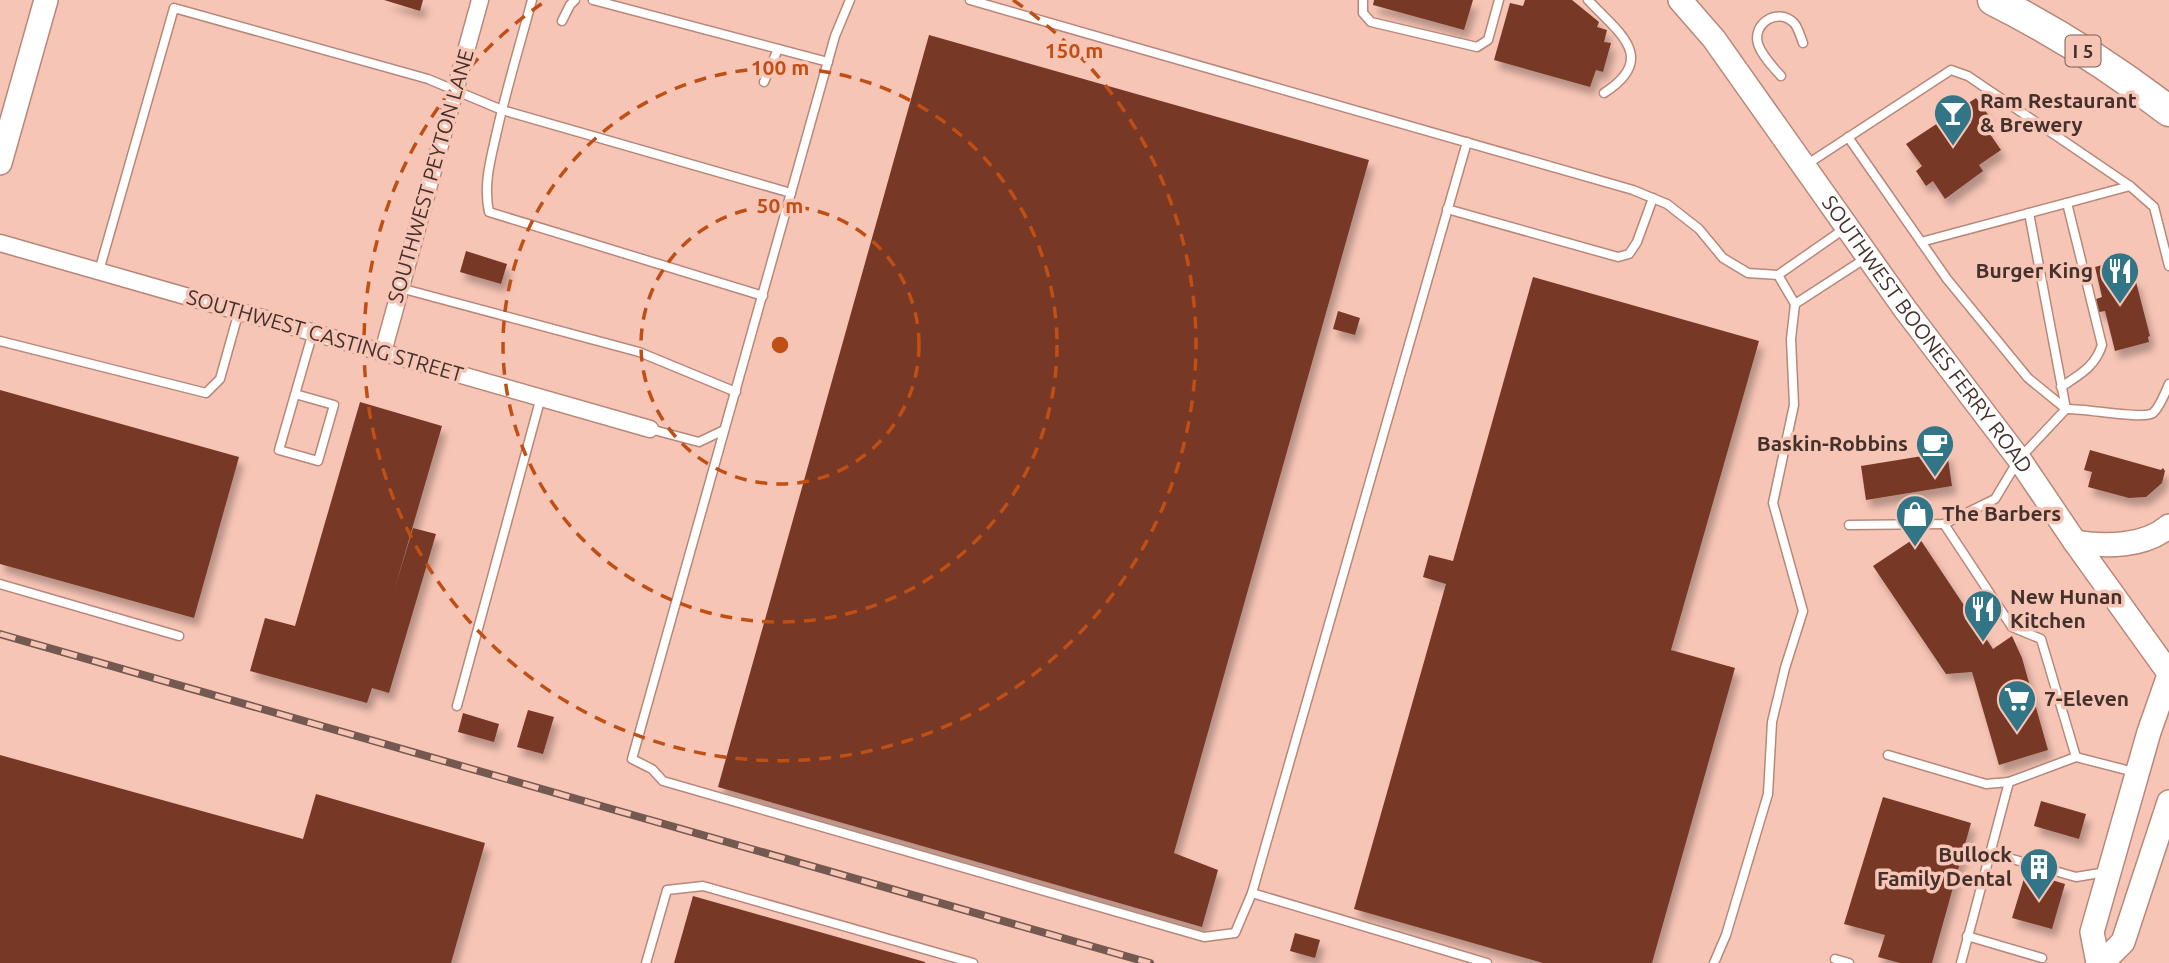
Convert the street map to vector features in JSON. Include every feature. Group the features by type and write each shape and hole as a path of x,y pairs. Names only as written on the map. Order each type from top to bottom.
{"highway":[{"name":"I 5","path":"1993,0 2028,17 2096,59 2169,111"}],"street":[{"path":"2,148 46,0"},
{"name":"SOUTHWEST PEYTON LANE","path":"383,352 481,0"},
{"name":"SOUTHWEST BOONES FERRY ROAD","path":"1680,0 1714,40 1867,257 2019,459 2169,675"},
{"name":"SOUTHWEST CASTING STREET","path":"0,243 650,429"},
{"path":"2075,542 2109,545 2146,540 2169,526"},
{"path":"2101,962 2092,932 2137,772 2169,675"},
{"path":"2101,962 2111,911 2160,737 2169,675"},
{"path":"2101,962 2123,942 2165,823 2169,802"}],"lane":[{"path":"532,0 486,179 489,212 763,296"},
{"path":"562,21 575,0"},
{"path":"593,0 828,62"},
{"path":"850,0 835,36 736,392 722,430 632,759 652,769 663,782 1204,937 1236,933 1252,893 1467,142"},
{"path":"970,0 1633,190 1667,204 1699,229 1723,258 1748,273 1778,275 1847,227"},
{"path":"1363,0 1363,13 1371,22 1477,47 1488,40 1499,0"},
{"path":"1588,0 1628,42 1632,60 1627,73 1604,93"},
{"path":"99,271 174,8 428,79 502,110 791,193"},
{"path":"1782,76 1758,45 1757,34 1763,22 1774,16 1794,23 1803,43"},
{"path":"764,82 778,49"},
{"path":"1804,166 1951,70 1968,76 2130,186 2154,207 2169,266"},
{"path":"1848,137 1947,279 2028,378 2066,409"},
{"path":"1921,242 2130,186"},
{"path":"1447,209 1618,257 1629,254 1637,242 1653,198"},
{"path":"2062,387 2091,367 2102,345 2067,203"},
{"path":"2029,213 2066,409"},
{"path":"1795,304 1867,257"},
{"path":"1713,963 1726,935 1768,794 1772,722 1803,611 1773,503 1794,405 1791,339 1795,304 1778,275"},
{"path":"400,288 639,352 736,392"},
{"path":"0,341 205,393 220,379 239,311"},
{"path":"295,394 334,405 318,461 279,450 295,394 313,332"},
{"path":"1849,525 1944,524 1995,499 2019,459 2066,409 2081,408 2144,417 2154,412 2169,384"},
{"path":"457,706 541,397"},
{"path":"650,429 699,442 722,430"},
{"path":"1944,524 2012,627 2042,639 2076,757"},
{"path":"0,584 179,636"},
{"path":"1888,755 1986,784 2008,782 2076,757 2137,772"},
{"path":"1961,963 2008,782"},
{"path":"1990,853 2076,877 2109,872"},
{"path":"646,963 667,890 703,886 973,963"},
{"path":"1252,893 1487,963"},
{"path":"1967,936 2042,958"},
{"path":"1835,959 1849,963"}],"building":[{"path":"384,0 423,0 420,11"},
{"path":"1374,0 1473,0 1464,30 1373,5"},
{"path":"1525,0 1572,0 1599,22 1597,27 1607,30 1604,42 1611,43 1603,72 1596,70 1590,87 1494,60 1510,3 1523,6"},
{"path":"929,35 1369,160 1174,853 1218,870 1202,927 718,787"},
{"name":"Ram Restaurant & Brewery","path":"1976,98 1989,116 1981,121 2001,150 1979,165 1983,171 1945,199 1933,181 1926,186 1916,171 1922,166 1906,144"},
{"path":"466,251 507,264 501,284 460,272"},
{"name":"Burger King","path":"2125,259 2130,280 2135,278 2150,336 2149,342 2115,351 2105,311 2099,312 2096,299 2102,297 2095,267"},
{"path":"1533,277 1759,341 1671,650 1735,668 1652,963 1543,963 1354,909 1446,584 1423,577 1429,555 1453,561"},
{"path":"1338,311 1360,318 1355,335 1333,329"},
{"path":"0,390 239,457 194,618 0,564"},
{"path":"360,402 442,426 394,591 413,528 436,534 389,693 372,688 367,703 250,671 265,618 295,626"},
{"path":"2090,450 2161,470 2163,468 2165,471 2162,483 2146,497 2129,498 2088,487 2092,472 2084,470"},
{"path":"1947,452 1952,486 1866,500 1861,466"},
{"path":"1918,536 1993,649 2012,636 2022,658 2048,750 1999,765 1972,672 1946,674 1873,566"},
{"path":"528,710 554,717 543,754 517,747"},
{"path":"463,713 499,724 494,742 458,732"},
{"path":"0,755 303,839 316,794 485,843 451,963 0,963"},
{"path":"1883,797 1971,823 1932,963 1900,963 1878,957 1885,935 1844,924"},
{"path":"2041,801 2086,814 2079,839 2034,826"},
{"name":"Bullock Family Dental","path":"2026,872 2065,884 2052,929 2012,918"},
{"path":"693,896 925,962 925,963 674,963"},
{"path":"1295,933 1320,940 1315,958 1290,951"}],"railway":[{"path":"0,634 1150,963"}],"place":[{"name":"Ram Restaurant & Brewery","path":"1953,147"},
{"name":"Burger King","path":"2120,305"},
{"name":"Baskin-Robbins","path":"1935,478"},
{"name":"The Barbers","path":"1915,548"},
{"name":"New Hunan Kitchen","path":"1983,643"},
{"name":"7-Eleven","path":"2017,733"},
{"name":"Bullock Family Dental","path":"2039,901"}]}
